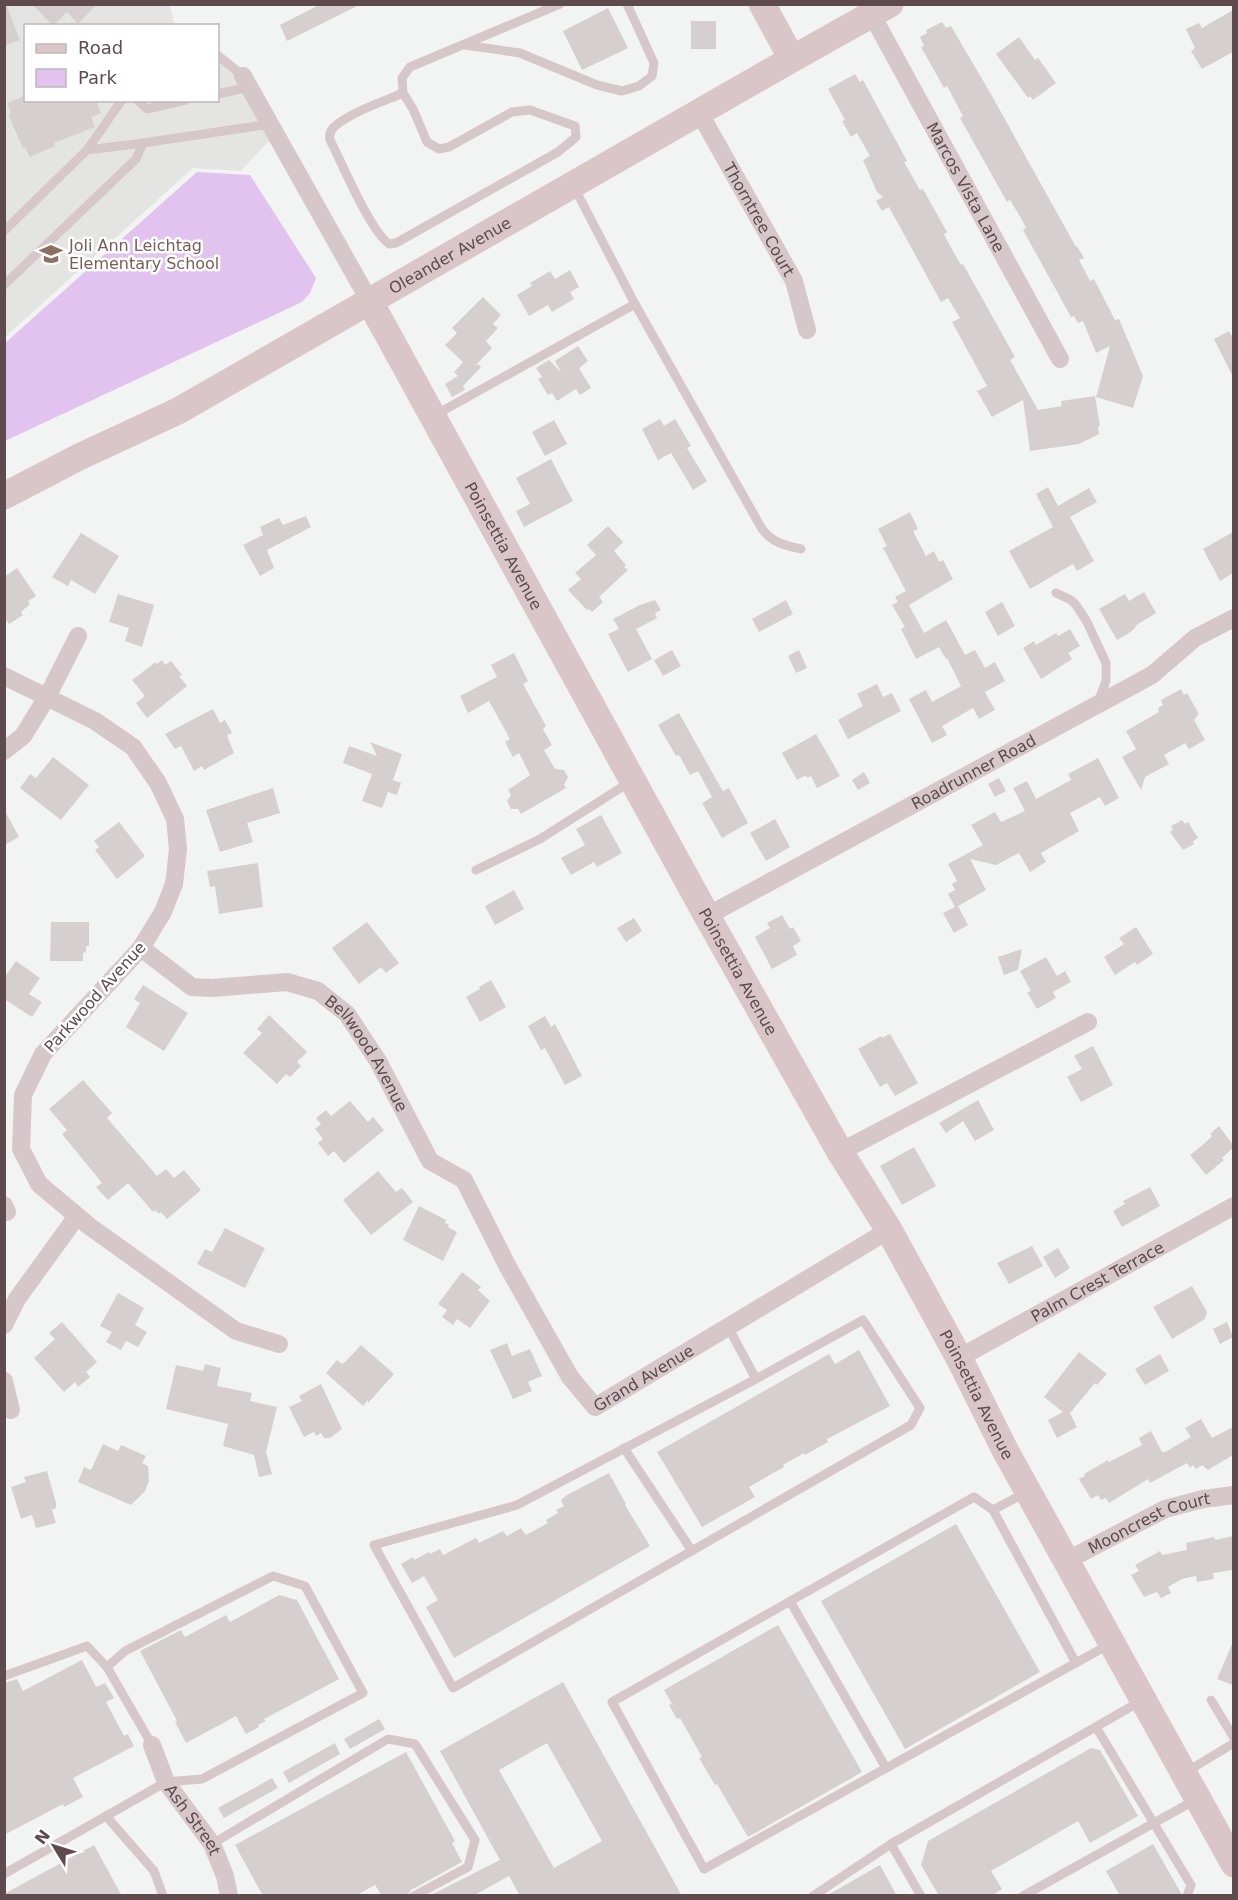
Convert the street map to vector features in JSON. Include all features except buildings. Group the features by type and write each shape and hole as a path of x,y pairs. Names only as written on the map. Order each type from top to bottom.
{"street":[{"path":"762,4 792,59"},
{"name":"Oleander Avenue","path":"4,496 79,457 178,411 881,10"},
{"name":"Marcos Vista Lane","path":"881,10 1060,359"},
{"name":"Poinsettia Avenue","path":"246,82 370,302 707,916 840,1152 889,1230 959,1358 1005,1450 1233,1864"},
{"name":"Thorntree Court","path":"699,112 794,281 807,330"},
{"name":"Roadrunner Road","path":"707,916 1152,675 1195,638 1233,618"},
{"path":"4,751 23,736 47,697 78,636"},
{"name":"Parkwood Avenue","path":"4,675 95,721 133,747 158,783 175,819 178,849 174,884 163,912 141,948 43,1054 23,1095 21,1149 39,1184 77,1216 236,1331 279,1344"},
{"name":"Bellwood Avenue","path":"141,948 192,987 212,988 287,982 318,991 347,1014 378,1061 430,1161"},
{"path":"840,1152 1088,1022"},
{"name":"Grand Avenue","path":"430,1161 464,1180 508,1267 570,1377 595,1407 889,1230"},
{"name":"Palm Crest Terrace","path":"959,1358 1233,1206"},
{"path":"4,1325 17,1299 77,1216"},
{"path":"4,1381 11,1410"},
{"name":"Mooncrest Court","path":"1066,1561 1166,1509 1203,1499 1233,1495"},
{"name":"Ash Street","path":"152,1745 166,1782 212,1844 225,1876 230,1896"}],"lane":[{"path":"403,93 361,111 333,128 329,134 372,223 383,240 389,244 396,243 558,152 576,137 575,126 530,110 512,112 449,147 439,149 427,142 413,109 403,93 402,78 410,68 560,4"},
{"path":"464,45 520,53 597,85 622,91 639,86 652,76 654,63 627,4"},
{"path":"219,57 246,82 219,94"},
{"path":"4,231 87,150 121,102"},
{"path":"139,102 147,109 177,102"},
{"path":"87,150 270,124"},
{"path":"4,285 136,159 143,143"},
{"path":"573,185 635,304 762,529 779,544 801,549"},
{"path":"432,417 635,304"},
{"path":"1056,594 1071,600 1076,605 1104,657 1107,675 1098,704"},
{"path":"477,870 540,839 632,781"},
{"path":"863,1320 920,1408 911,1425 453,1688 374,1545 516,1505 624,1448 863,1320"},
{"path":"728,1327 756,1379"},
{"path":"624,1448 692,1551"},
{"path":"993,1510 1028,1491"},
{"path":"1076,1663 993,1510 974,1497 612,1702 704,1869 886,1768 1076,1663 1112,1643"},
{"path":"4,1874 166,1782 202,1779 363,1693 304,1586 273,1576 125,1651 107,1667"},
{"path":"790,1601 886,1768"},
{"path":"4,1676 87,1646 107,1667 152,1745"},
{"path":"813,1896 891,1844 1144,1700"},
{"path":"1184,1773 1233,1740 1211,1700"},
{"path":"1096,1727 1191,1885 1187,1896"},
{"path":"212,1844 388,1739 415,1744 474,1840 468,1868 414,1896"},
{"path":"1023,1896 1198,1798"},
{"path":"106,1816 154,1871 163,1896"},
{"path":"891,1844 921,1896"}],"shaded area":[{"name":"Joli Ann Leichtag Elementary School","path":"5,5 170,5 174,24 24,24 24,102 219,102 219,50 248,73 280,129 241,171 193,168 5,337"}],"green space":[{"path":"197,172 250,175 316,278 310,293 302,302 5,441 5,343"}],"place":[{"name":"Joli Ann Leichtag Elementary School","path":"51,254"}]}
